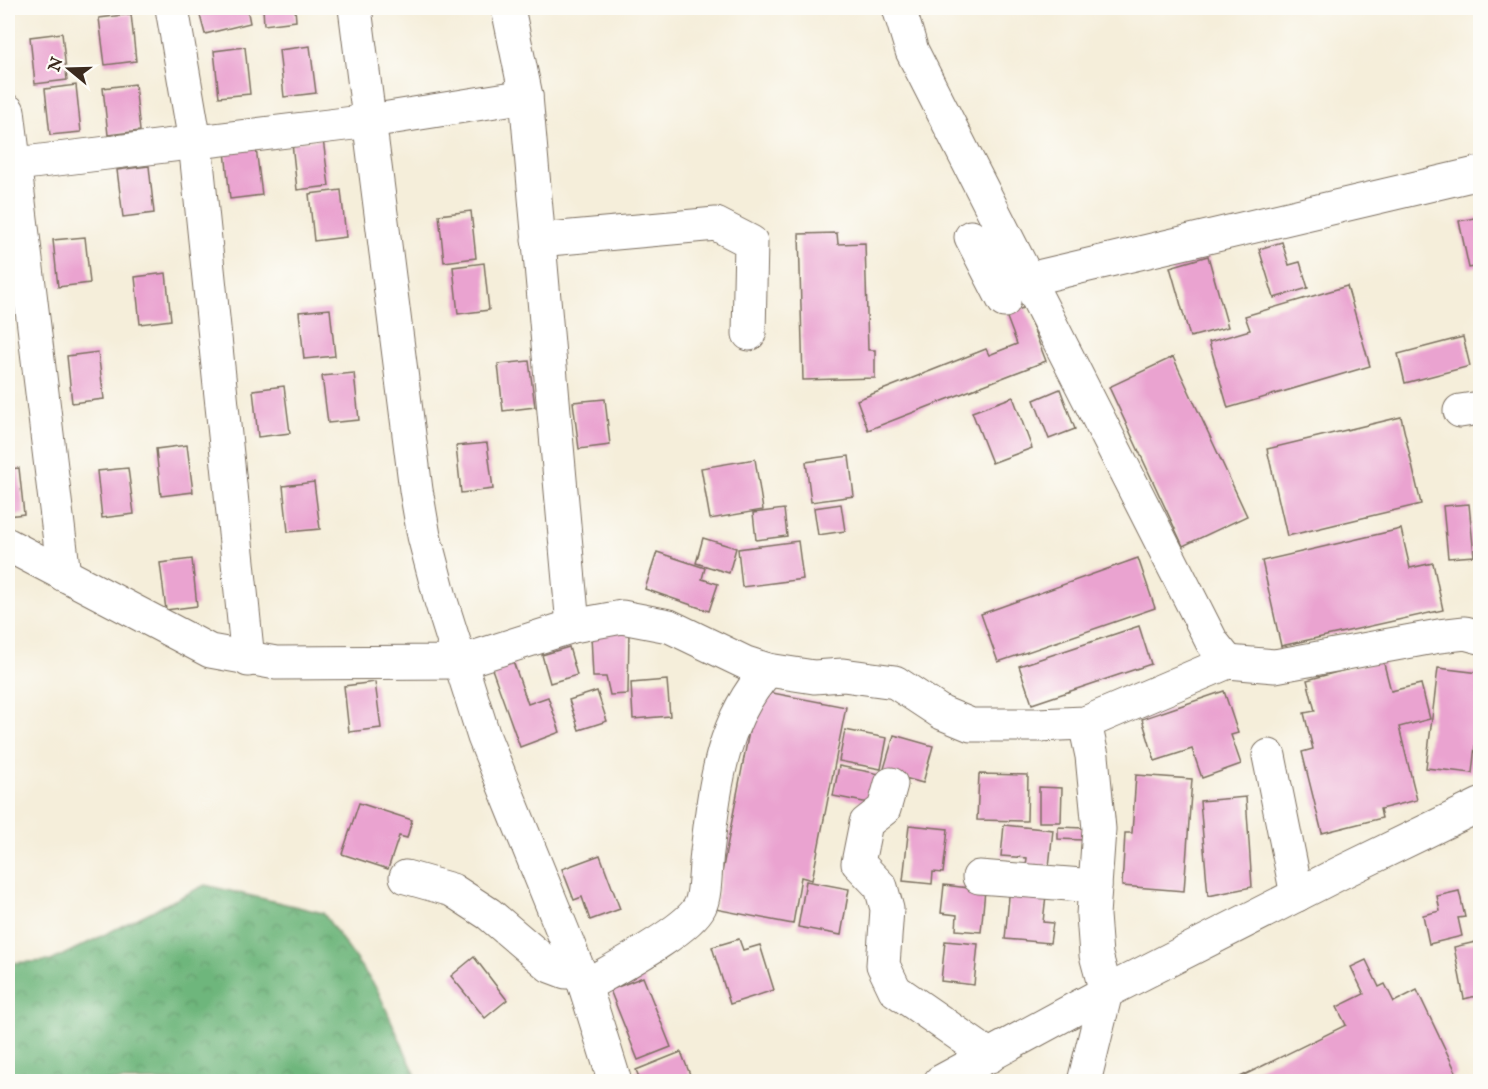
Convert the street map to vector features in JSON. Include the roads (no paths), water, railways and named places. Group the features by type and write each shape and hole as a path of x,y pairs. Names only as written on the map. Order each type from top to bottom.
{"street":[{"path":"172,8 195,142 248,660"},
{"path":"355,8 416,490 424,536 484,737 582,978 615,1082"},
{"path":"508,8 526,96 573,626"},
{"path":"898,8 912,51 1212,642 1228,662"},
{"path":"11,165 370,121 526,96"},
{"path":"8,111 11,165 64,575"},
{"path":"1029,279 1480,172"},
{"path":"538,240 716,224 751,242 748,290 749,334"},
{"path":"971,237 1004,301"},
{"path":"8,545 210,651 248,660 276,663 460,662 573,626 622,617 669,626 746,663 768,670 814,677 843,675 896,682 942,713 971,725 1085,723 1228,662 1275,666 1438,636 1465,633 1480,637"},
{"path":"406,877 452,890 489,914 550,966 582,978 682,926 701,905 716,781 732,723 748,691 768,670"},
{"path":"1084,1082 1106,992 1096,955 1094,915 1099,829 1092,756 1085,723"},
{"path":"1269,756 1297,895"},
{"path":"891,784 884,809 866,823 858,863 881,887 887,909 883,965 895,990 990,1056"},
{"path":"940,1082 1106,992 1480,805"},
{"path":"979,877 1095,886"}]}
